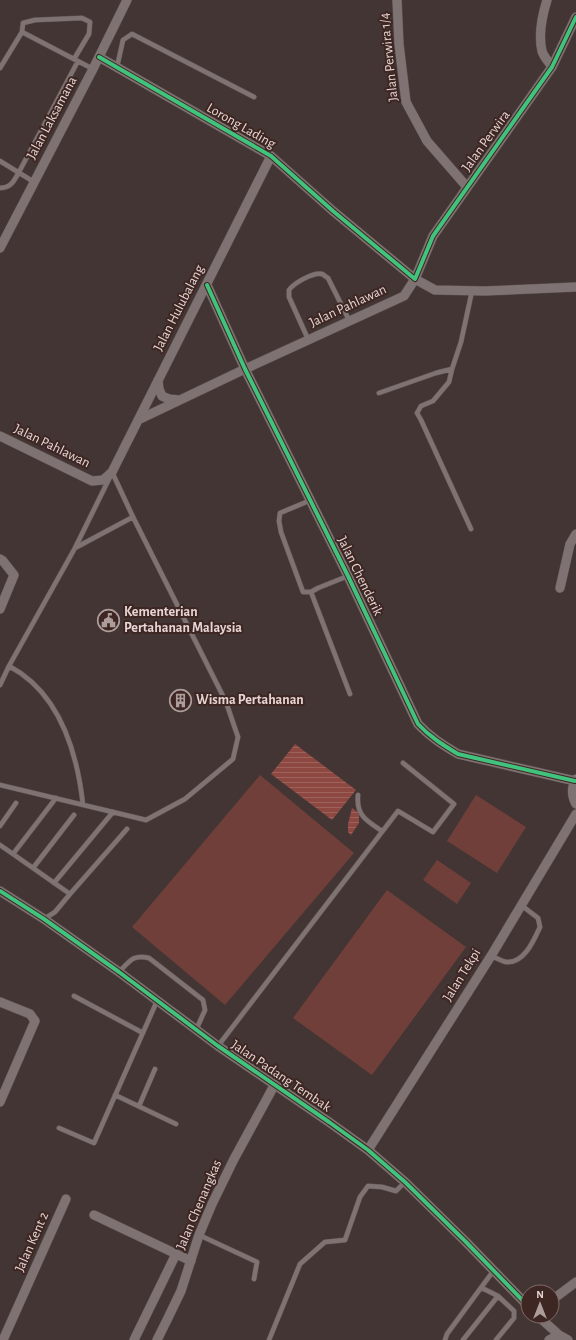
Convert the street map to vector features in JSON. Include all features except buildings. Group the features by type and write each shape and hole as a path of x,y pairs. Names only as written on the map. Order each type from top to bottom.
{"street":[{"name":"Jalan Laksamana","path":"0,248 127,0"},
{"name":"Jalan Perwira 1/4","path":"397,0 399,44 406,102 427,141 467,187"},
{"path":"547,0 540,32 542,52 552,67"},
{"name":"Jalan Perwira","path":"415,278 433,236 552,67 576,17"},
{"name":"Lorong Lading","path":"99,57 271,156 333,211 415,278"},
{"name":"Jalan Hulubalang","path":"112,472 271,156"},
{"path":"415,278 436,290 525,290 576,287"},
{"name":"Jalan Pahlawan","path":"138,420 308,339 404,296 415,278"},
{"name":"Jalan Chenderik","path":"206,285 244,369 311,500 418,724 441,744 458,754 575,780"},
{"path":"158,380 159,389 162,396 169,399 180,400"},
{"name":"Jalan Pahlawan","path":"0,436 92,482 104,480 112,472"},
{"path":"560,588 570,544 576,534"},
{"path":"0,560 3,561 14,575 0,609"},
{"path":"575,780 572,786 572,792 576,804"},
{"name":"Jalan Tekpi","path":"368,1150 491,956 576,814"},
{"name":"Jalan Padang Tembak","path":"0,891 44,919 120,972 218,1046 368,1150 405,1182 520,1298"},
{"path":"0,1002 30,1014 35,1020 1,1097"},
{"name":"Jalan Chenangkas","path":"157,1340 181,1291 199,1235 234,1159 274,1084"},
{"name":"Jalan Kent 2","path":"3,1340 66,1199"},
{"path":"94,1215 190,1261"},
{"path":"134,1340 176,1254"},
{"path":"560,1294 576,1282"},
{"path":"547,1324 559,1335 568,1340"},
{"path":"549,1340 559,1335"}],"lane":[{"path":"0,68 22,32 23,23 35,20 82,18 90,22 89,34 19,172 7,188 0,188"},
{"path":"22,32 93,69"},
{"path":"117,67 123,40 132,34 254,98"},
{"path":"0,161 34,182"},
{"path":"308,339 289,297 289,290 294,284 302,279 318,274 323,274 328,278 349,320"},
{"path":"471,529 417,414 421,406 433,401 449,382 461,342 472,291"},
{"path":"379,393 452,369"},
{"path":"0,785 146,820 185,799 233,759 238,737 226,702 112,472"},
{"name":"Jalan Hulubalang","path":"0,685 9,666 76,548 112,472"},
{"path":"311,500 280,513 279,521 281,532 303,592 311,592 348,576"},
{"path":"76,548 133,516"},
{"path":"311,592 350,694"},
{"path":"9,666 36,687 51,703 57,713 73,752 83,805"},
{"path":"218,1046 398,811 433,832 454,804 403,763"},
{"path":"358,795 359,807 365,820 382,831"},
{"path":"13,854 56,798"},
{"path":"0,826 16,803"},
{"path":"54,883 113,812"},
{"path":"33,868 74,815"},
{"path":"44,919 55,912 127,829"},
{"path":"0,845 70,894"},
{"path":"491,956 506,962 516,960 523,956 535,939 540,927 538,918 521,905"},
{"path":"120,972 134,957 140,956 149,958 203,1000 204,1010 196,1030"},
{"path":"74,996 143,1033"},
{"path":"59,1128 94,1143 157,1001"},
{"path":"139,1106 155,1069"},
{"path":"115,1095 176,1124"},
{"path":"270,1340 300,1264 325,1242 345,1240 360,1197 368,1186 382,1186 396,1190 405,1182"},
{"path":"199,1235 257,1262 254,1279"},
{"path":"445,1340 447,1334 494,1270"},
{"path":"482,1288 498,1296 514,1311 514,1318 496,1340"},
{"path":"463,1340 498,1296"}],"shaded area":[{"path":"295,744 356,790 332,820 271,774"},
{"path":"260,775 354,853 225,1005 132,927"},
{"path":"476,795 526,827 497,873 447,841"},
{"path":"352,808 359,813 359,823 351,835 348,832 348,824"},
{"path":"437,860 471,883 457,904 423,880"},
{"path":"387,890 466,947 372,1075 293,1018"}],"cycle path":[{"path":"99,57 271,156 333,211 415,279 433,236 552,67 576,17"},
{"path":"207,285 245,369 348,576 418,724 432,737 458,754 575,781"},
{"path":"0,891 44,919 119,972 218,1046 368,1150 405,1182 520,1298"}],"place":[{"name":"Kementerian Pertahanan Malaysia","path":"109,620"},
{"name":"Wisma Pertahanan","path":"180,700"}]}
